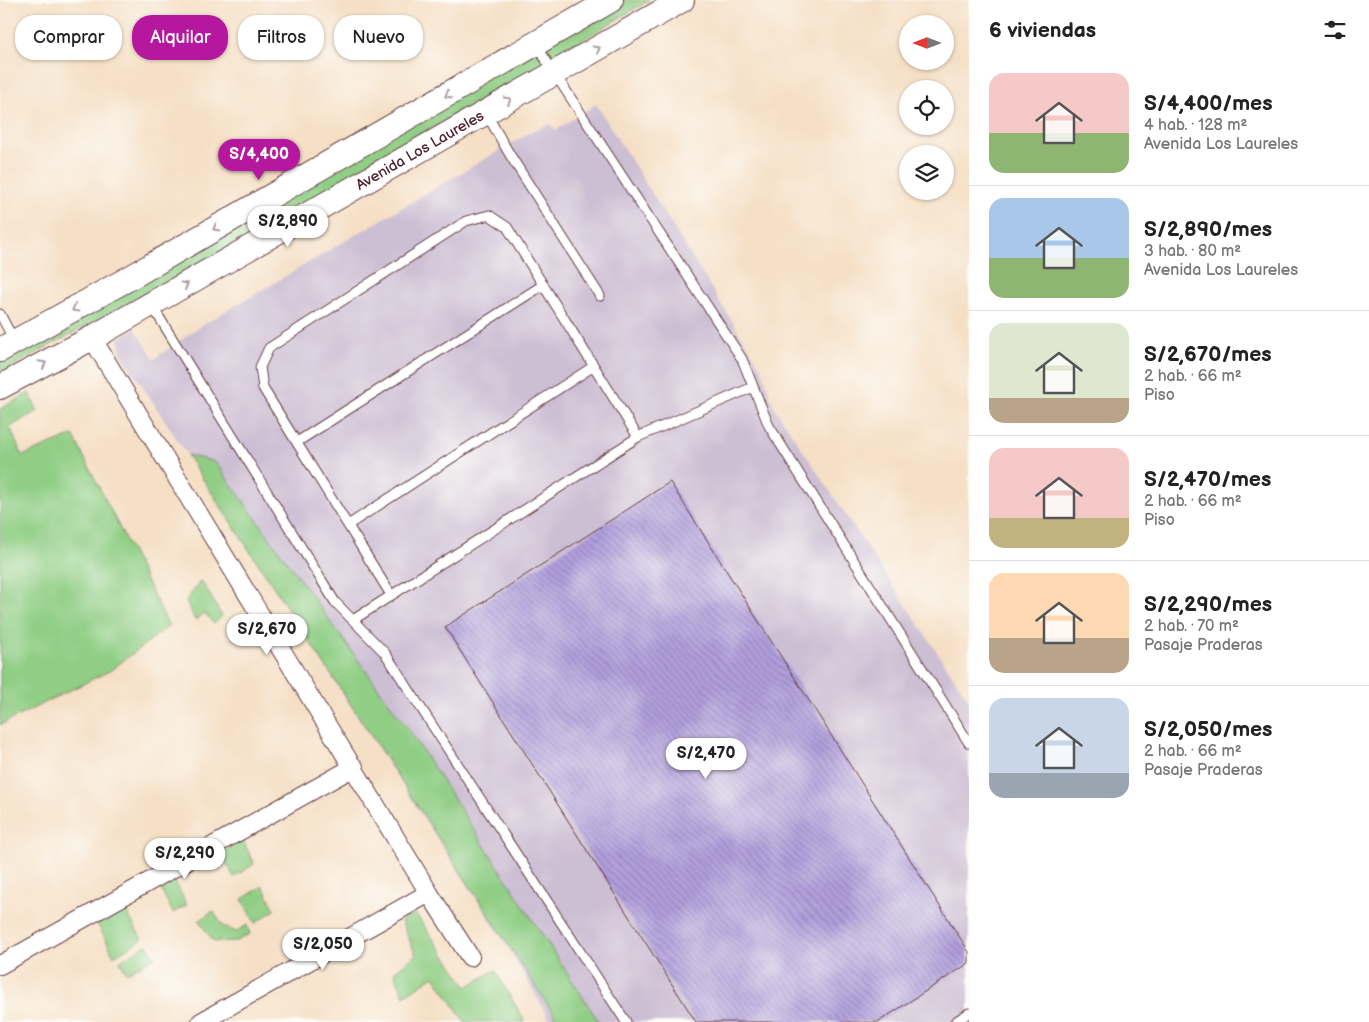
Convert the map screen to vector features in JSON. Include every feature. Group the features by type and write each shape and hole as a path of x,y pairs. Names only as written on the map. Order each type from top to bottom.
{"street":[{"path":"7,346 611,0"},
{"name":"Avenida Los Laureles","path":"0,387 92,338 682,0"},
{"path":"92,338 354,766 429,893 470,956"},
{"path":"0,965 354,766"},
{"path":"201,1022 429,893"}],"lane":[{"path":"536,44 742,359 769,426 969,743"},
{"path":"486,113 510,155 600,296"},
{"path":"391,595 263,388 260,367 269,348 458,226 466,221 489,215 508,227 638,437"},
{"path":"297,442 543,285"},
{"path":"151,304 336,602 385,653 626,1022"},
{"path":"0,314 7,346"},
{"path":"348,525 594,366"},
{"path":"353,620 638,437 753,387"},
{"path":"954,1022 969,1013"}],"shaded area":[{"path":"596,104 762,369 774,407 969,700 969,1022 551,1022 508,947 120,352 119,338 135,328 154,359 199,327 529,133 549,124 556,130"}],"green space":[{"path":"610,0 650,0 223,251 0,373 0,353"},
{"path":"29,393 38,411 10,427 22,456 73,435 169,626 111,670 0,725 0,409"},
{"path":"187,455 215,462 413,736 599,1022 559,1022"},
{"path":"201,580 222,616 214,624 205,613 195,620 186,601"},
{"path":"243,840 254,864 234,877 221,853"},
{"path":"170,872 187,905 173,913 156,880"},
{"path":"263,886 275,910 255,923 242,899"},
{"path":"124,908 142,939 114,956 97,923"},
{"path":"213,911 223,926 236,932 247,925 250,934 237,941 214,942 199,921"},
{"path":"415,913 467,987 495,970 525,1022 465,1022 434,976 404,996 394,972 416,955 401,921"},
{"path":"147,945 155,957 127,973 120,961"}],"building":[{"path":"670,482 969,952 969,963 878,1022 696,1022 445,627"}]}
